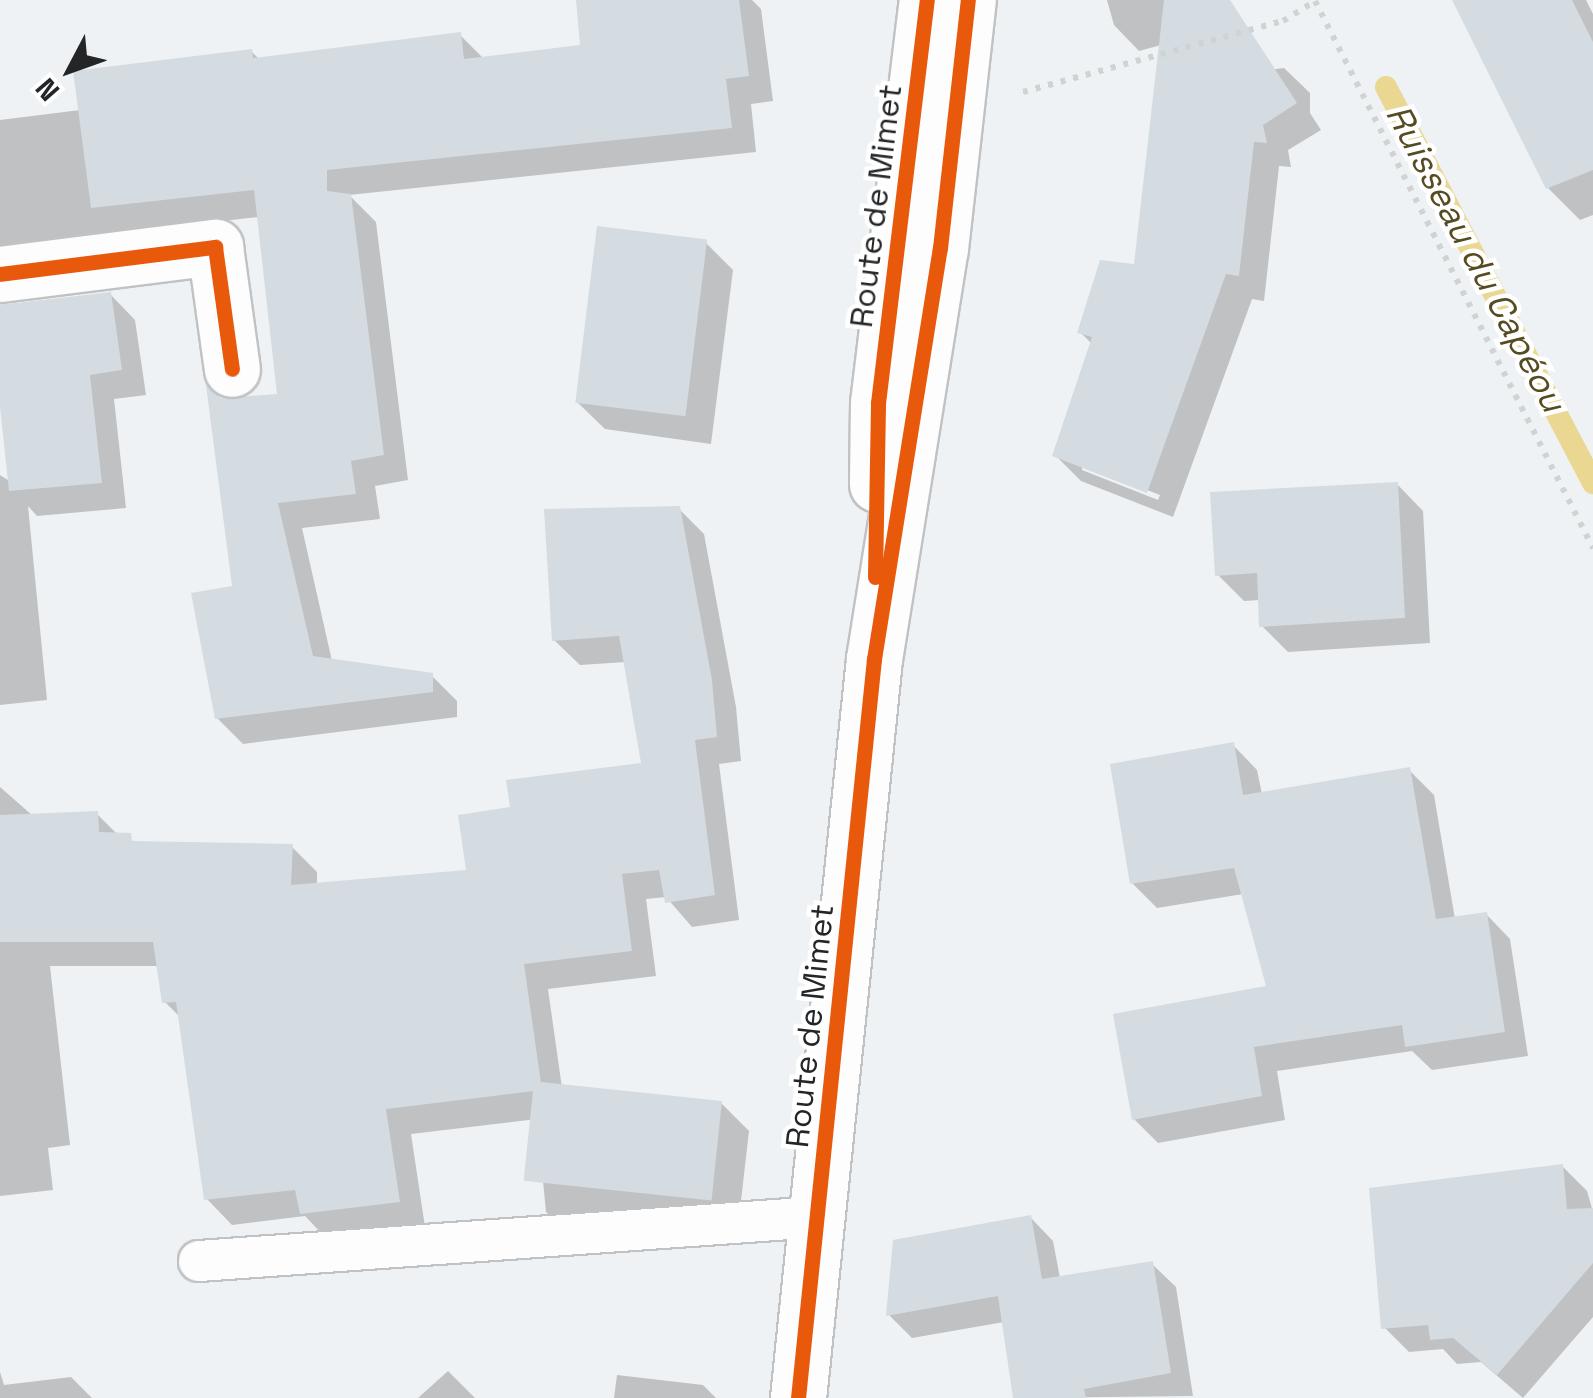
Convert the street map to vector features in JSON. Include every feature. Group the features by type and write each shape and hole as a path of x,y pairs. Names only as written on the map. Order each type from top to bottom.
{"street":[{"name":"Route de Mimet","path":"874,659 878,402 927,0"},
{"name":"Route de Mimet","path":"798,1398 874,659 923,363 968,0"},
{"path":"0,274 215,247 232,369"}],"lane":[{"path":"198,1261 818,1217"}],"path":[{"path":"955,99 1034,89 1283,22 1315,0 1593,548"}],"building":[{"path":"576,0 739,0 749,76 726,79 732,128 327,170 327,191 351,194 384,455 351,461 356,494 278,503 313,656 433,673 433,692 215,719 191,593 232,586 206,385 221,398 277,394 254,190 91,208 73,71 252,49 253,58 461,32 464,59 580,45"},
{"path":"1164,0 1230,0 1297,103 1263,125 1267,143 1254,142 1239,276 1226,274 1147,493 1052,456 1092,337 1077,333 1100,260 1134,264"},
{"path":"1452,0 1572,0 1593,42 1593,170 1546,189"},
{"path":"597,226 707,240 685,416 575,403"},
{"path":"111,292 122,370 90,375 102,483 9,491 0,407 0,305"},
{"path":"1398,482 1405,618 1259,627 1257,573 1215,576 1210,492"},
{"path":"680,506 712,680 717,737 695,740 715,895 665,903 659,870 622,874 632,951 524,964 542,1090 386,1109 400,1202 300,1214 295,1190 204,1200 176,1002 162,1003 153,942 0,942 0,815 98,811 99,832 131,833 132,841 293,844 291,885 466,870 458,815 510,807 506,780 641,763 619,636 552,641 544,509"},
{"path":"1234,742 1243,795 1410,767 1436,919 1487,912 1505,1032 1405,1047 1402,1025 1254,1047 1262,1096 1132,1120 1113,1014 1266,986 1234,868 1130,884 1110,764"},
{"path":"534,1081 722,1101 712,1200 524,1181"},
{"path":"1563,1164 1567,1209 1593,1208 1593,1263 1497,1375 1453,1338 1430,1340 1428,1325 1381,1329 1369,1188"},
{"path":"1031,1215 1042,1279 1153,1261 1171,1373 1084,1389 1086,1398 1013,1398 998,1296 886,1316 893,1240"}],"waterway":[{"name":"Ruisseau du Capéou","path":"1386,87 1593,483"}],"cycle path":[{"path":"875,577 878,403 927,0"},
{"path":"798,1398 874,659 940,248 968,0"},
{"path":"0,274 215,247 232,369"}]}
